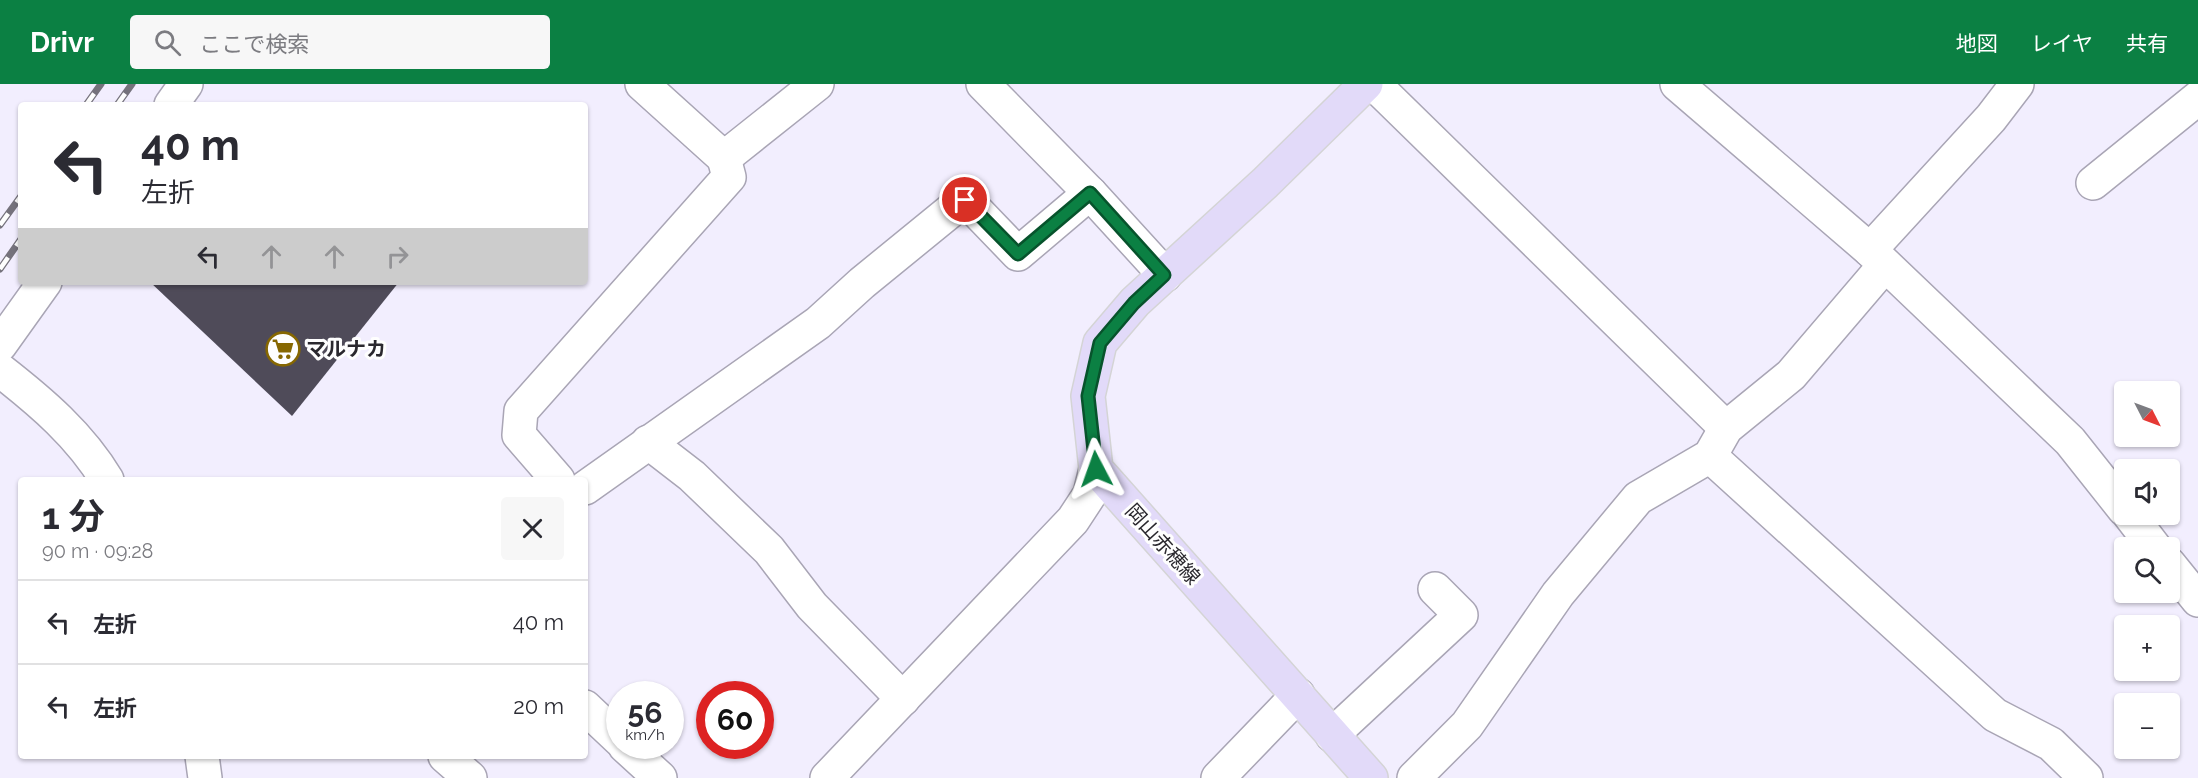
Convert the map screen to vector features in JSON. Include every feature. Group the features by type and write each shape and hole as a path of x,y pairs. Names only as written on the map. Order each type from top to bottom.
{"main road":[{"path":"1096,469 1088,396 1100,343 1134,303 1265,183 1366,84"},
{"name":"岡山赤穂線","path":"1096,469 1371,778"}],"street":[{"path":"173,102 186,84"},
{"path":"555,477 519,435 521,411 729,177 724,158 642,84"},
{"path":"724,158 817,84"},
{"path":"983,84 1090,193 1164,275"},
{"path":"1374,84 1726,428"},
{"path":"1677,84 1878,257 2070,441 2114,496"},
{"path":"1414,778 1467,725 1558,594 1638,498 1710,456 1726,428 1791,375 1878,257 2017,84"},
{"path":"2093,183 2198,98"},
{"path":"588,486 818,323 862,283 965,200 1018,254 1090,193"},
{"path":"0,345 43,285"},
{"path":"0,370 54,414 106,477"},
{"path":"648,442 692,476 769,550 812,606 903,699"},
{"path":"1710,456 1995,715 2051,744 2086,778"},
{"path":"827,778 1073,520 1090,494 1096,469"},
{"path":"2137,525 2147,537"},
{"path":"2180,578 2198,600"},
{"path":"1332,735 1461,615 1435,589"},
{"path":"1218,778 1298,696"},
{"path":"588,710 606,727"},
{"path":"202,759 205,778"},
{"path":"448,759 470,778"},
{"path":"640,759 660,778"}],"building":[{"name":"マルナカ","path":"153,285 397,285 292,416"}],"railway":[{"path":"88,102 101,84"},
{"path":"119,102 132,84"},
{"path":"0,225 18,200"},
{"path":"0,269 18,243"}],"place":[{"name":"マルナカ","path":"283,349"}],"route":[{"path":"965,200 1018,254 1090,193 1164,275 1134,303 1100,343 1088,396 1096,469"}]}
